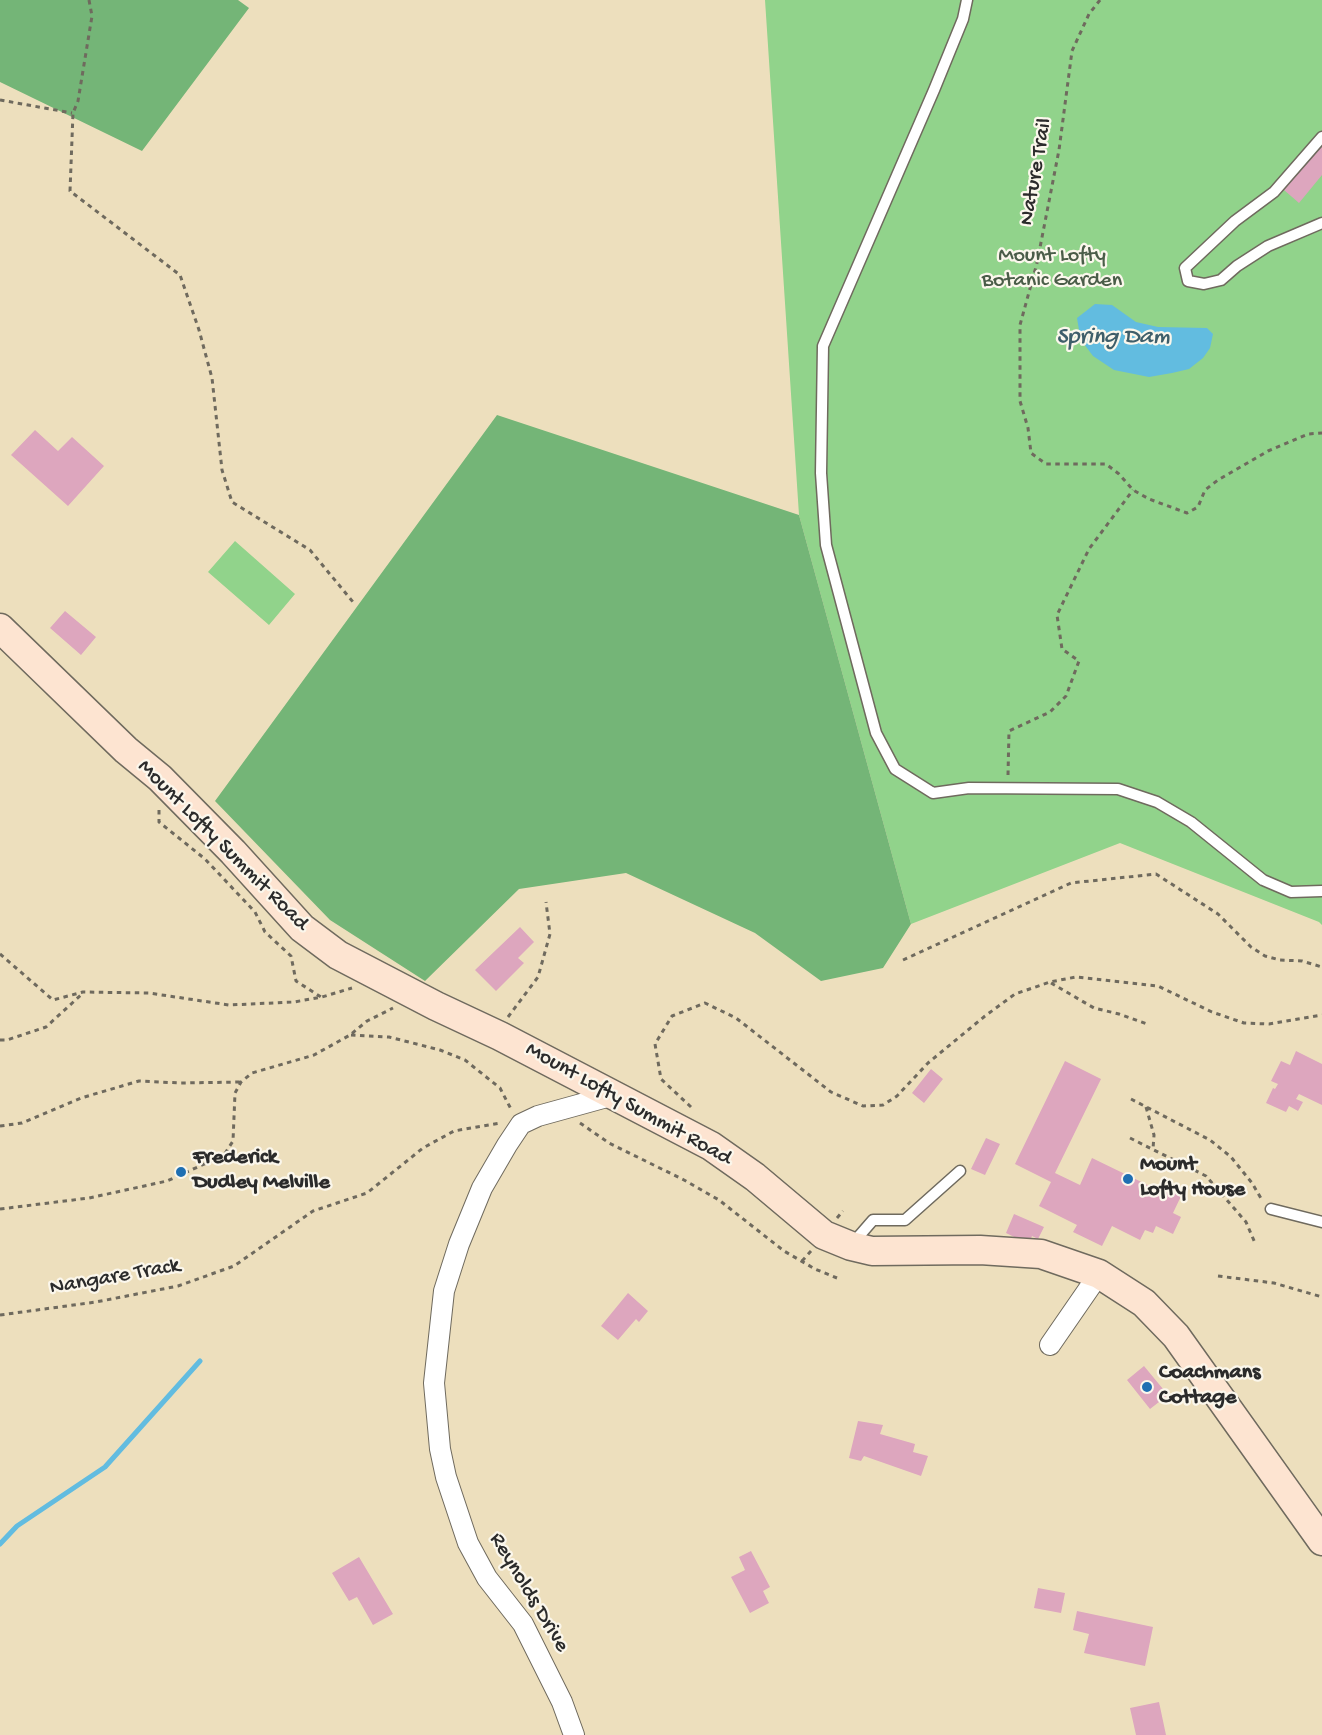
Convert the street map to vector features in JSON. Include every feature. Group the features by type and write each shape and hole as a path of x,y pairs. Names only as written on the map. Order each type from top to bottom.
{"main road":[{"name":"Mount Lofty Summit Road","path":"0,628 118,742 160,778 302,928 338,955 711,1146 755,1178 824,1235 851,1246 872,1251 980,1250 1041,1254 1098,1274 1144,1303 1176,1336 1322,1541"}],"street":[{"name":"Reynolds Drive","path":"574,1735 562,1702 523,1624 487,1578 468,1543 446,1477 434,1383 444,1291 459,1244 482,1188 521,1124 538,1116 614,1095"},
{"path":"1050,1345 1098,1274"}],"lane":[{"path":"967,0 963,19 934,90 823,346 821,473 826,545 876,733 895,769 933,793 969,788 1118,789 1157,802 1191,822 1263,880 1291,892 1322,891"},
{"path":"1322,137 1274,192 1235,221 1185,268 1188,281 1204,284 1221,280 1237,266 1268,246 1322,223"},
{"path":"851,1246 873,1220 905,1220 960,1171"},
{"path":"1268,1206 1322,1222"}],"path":[{"path":"89,0 92,16 78,101 73,113 70,191 180,275 199,330 212,378 222,470 232,502 310,550 353,602"},
{"name":"Nature Trail","path":"1100,0 1089,14 1072,51 1059,150 1037,263 1020,325 1020,401 1028,428 1031,453 1047,464 1106,464 1119,474 1133,490 1149,499 1187,513 1198,507 1206,490 1268,451 1308,434 1322,433"},
{"path":"0,100 73,113"},
{"path":"1008,788 1009,731 1050,712 1066,696 1080,661 1062,649 1057,615 1089,549 1133,490"},
{"path":"160,778 159,822 205,859 255,912 265,932 291,956 296,981 322,997"},
{"path":"903,960 1071,883 1156,874 1218,914 1251,947 1265,957 1302,961 1322,967"},
{"path":"500,1036 508,1017 537,977 550,934 546,902"},
{"path":"0,954 53,1000 83,992 149,993 228,1005 294,1002 322,997 381,978"},
{"path":"691,1107 661,1079 655,1044 672,1016 705,1003 736,1018 831,1092 863,1106 883,1105 897,1096 928,1064 1000,1005 1016,994 1050,982 1076,977 1158,986 1212,1012 1244,1023 1269,1024 1322,1015"},
{"path":"1050,982 1094,1008 1147,1024"},
{"path":"0,1040 7,1040 46,1027 83,992"},
{"path":"0,1209 89,1198 167,1181 224,1155 233,1141 235,1093 241,1082 252,1073 314,1055 351,1035 389,1037 440,1050 465,1060 500,1088 512,1112"},
{"path":"0,1126 22,1123 81,1098 138,1081 241,1082"},
{"path":"1131,1099 1210,1140 1231,1157 1268,1206"},
{"path":"1146,1107 1154,1135 1153,1149"},
{"path":"562,1110 609,1143 684,1180 718,1200 784,1251 815,1269 837,1278"},
{"name":"Nangare Track","path":"0,1315 96,1302 178,1286 234,1266 313,1211 367,1193 423,1148 454,1131 506,1122"},
{"path":"1130,1138 1206,1176 1246,1222 1254,1243"},
{"path":"1218,1276 1274,1283 1322,1298"}],"green space":[{"path":"0,0 238,0 249,8 142,151 0,82"},
{"name":"Mount Lofty Botanic Garden","path":"765,0 1322,0 1322,925 1120,843 911,924 799,515"},
{"path":"497,415 799,515 911,924 883,968 821,981 755,933 626,873 519,889 425,981 330,920 215,801"},
{"path":"235,541 295,594 269,625 208,572"}],"water":[{"name":"Spring Dam","path":"1095,304 1112,305 1136,322 1158,327 1207,328 1213,334 1210,348 1203,358 1189,369 1172,373 1149,377 1114,370 1093,356 1084,344 1079,330 1077,318"}],"building":[{"path":"1322,144 1322,175 1299,203 1284,190"},
{"path":"35,430 58,451 72,437 104,466 68,506 11,455"},
{"path":"65,611 96,637 81,655 50,628"},
{"path":"520,927 534,942 518,958 524,963 496,991 475,970"},
{"path":"1296,1051 1322,1064 1322,1105 1299,1094 1296,1099 1303,1102 1298,1111 1289,1106 1286,1112 1266,1103 1273,1088 1275,1089 1278,1084 1271,1081 1281,1061 1290,1065"},
{"path":"1065,1061 1101,1079 1055,1173 1080,1185 1092,1158 1160,1191 1164,1182 1183,1192 1173,1213 1181,1217 1173,1234 1156,1226 1153,1233 1145,1230 1140,1240 1112,1226 1102,1246 1073,1232 1077,1225 1039,1206 1051,1182 1015,1164"},
{"path":"931,1069 943,1079 924,1103 912,1093"},
{"path":"986,1138 1000,1144 985,1175 971,1169"},
{"path":"1014,1214 1044,1227 1038,1239 1032,1236 1029,1244 1006,1233"},
{"path":"628,1293 648,1311 639,1322 636,1319 618,1340 601,1326"},
{"name":"Coachmans Cottage","path":"1144,1366 1168,1395 1150,1409 1127,1380"},
{"path":"858,1421 883,1425 880,1434 915,1444 913,1452 928,1456 921,1476 864,1456 861,1461 849,1458"},
{"path":"751,1551 770,1587 763,1591 769,1603 750,1613 731,1577 745,1570 739,1557"},
{"path":"359,1557 393,1614 373,1625 357,1597 349,1601 332,1573"},
{"path":"1038,1588 1065,1593 1061,1613 1034,1608"},
{"path":"1077,1611 1153,1627 1145,1666 1084,1653 1089,1634 1073,1630"},
{"path":"1159,1702 1166,1735 1136,1735 1130,1708"}],"waterway":[{"path":"0,1544 17,1526 105,1467 200,1361"}],"place":[{"name":"Frederick Dudley Melville","path":"181,1172"},
{"name":"Mount Lofty House","path":"1128,1179"},
{"name":"Coachmans Cottage","path":"1147,1387"}]}
